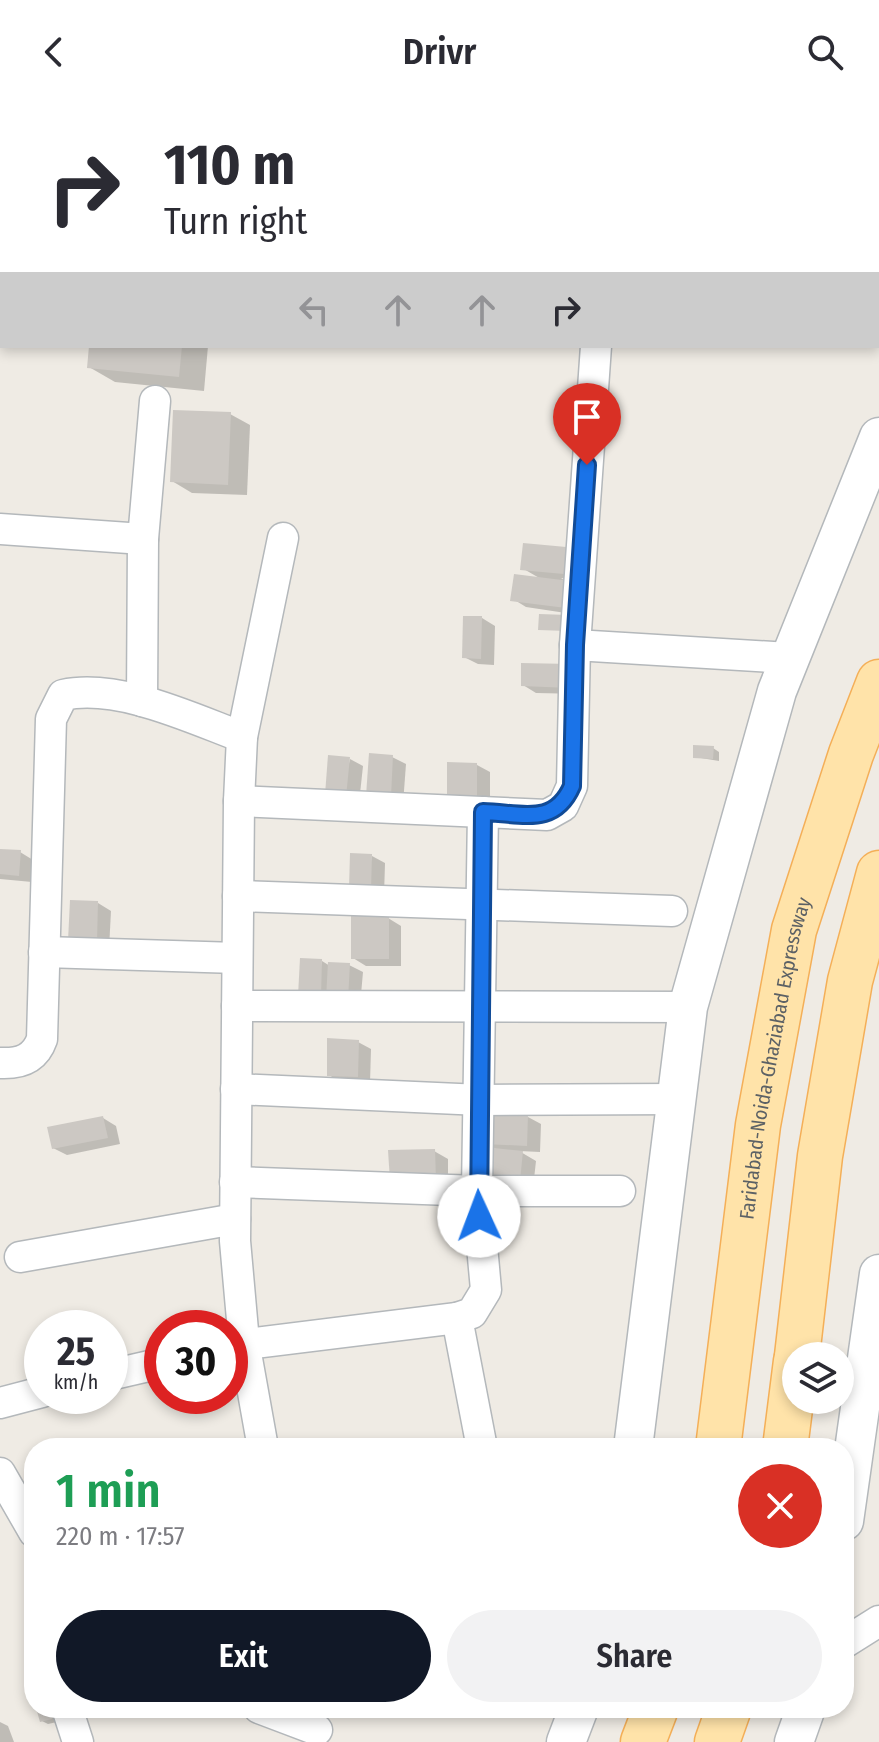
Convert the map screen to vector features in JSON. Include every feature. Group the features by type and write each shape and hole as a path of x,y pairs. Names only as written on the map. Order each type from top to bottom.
{"main road":[{"name":"Faridabad-Noida-Ghaziabad Expressway","path":"719,1438 758,1125 794,930 851,754 879,682"},
{"path":"798,1342 820,1156 850,981 879,873"},
{"path":"786,1438 789,1414"},
{"path":"643,1742 652,1718"},
{"path":"717,1742 725,1718"}],"street":[{"path":"239,801 547,815 563,806 572,786 575,645 596,348"},
{"path":"142,701 143,539 155,401"},
{"path":"634,1438 679,1099 688,1007 735,830 789,658 879,437"},
{"path":"0,529 143,539"},
{"path":"236,1310 237,958 242,737 283,538"},
{"path":"575,645 789,658"},
{"path":"0,1063 25,1061 39,1048 42,1039 51,719 63,695 81,691 142,701 242,737"},
{"path":"248,1343 457,1318 472,1313 486,1290 477,1191 481,1100 483,812"},
{"path":"238,896 672,911"},
{"path":"44,952 237,958"},
{"path":"237,1006 688,1007"},
{"path":"236,1089 481,1100 679,1099"},
{"path":"235,1182 477,1191 620,1191"},
{"path":"20,1257 235,1219"},
{"path":"854,1450 879,1274"},
{"path":"457,1318 480,1438"},
{"path":"248,1388 260,1438"},
{"path":"0,1403 24,1397"},
{"path":"0,1473 24,1515"},
{"path":"854,1637 879,1621"},
{"path":"70,1718 78,1742"},
{"path":"566,1742 575,1718"},
{"path":"794,1742 802,1718"}],"building":[{"path":"89,348 182,348 179,377 87,368"},
{"path":"173,410 231,412 228,485 170,482"},
{"path":"523,543 577,548 575,575 520,570"},
{"path":"514,574 570,581 566,608 510,601"},
{"path":"539,614 568,615 568,631 538,630"},
{"path":"463,616 482,616 481,659 462,658"},
{"path":"521,663 571,664 570,688 521,686"},
{"path":"693,745 714,746 713,759 693,758"},
{"path":"369,753 393,755 391,797 366,796"},
{"path":"328,755 350,757 346,797 325,795"},
{"path":"447,762 477,763 477,804 447,804"},
{"path":"0,849 21,850 19,876 0,874"},
{"path":"350,853 372,854 371,890 349,889"},
{"path":"70,900 98,901 97,942 68,941"},
{"path":"351,916 389,916 389,959 351,959"},
{"path":"300,958 322,959 321,997 298,996"},
{"path":"328,962 350,963 348,1000 326,999"},
{"path":"327,1038 359,1040 358,1077 327,1076"},
{"path":"485,1113 528,1115 527,1146 484,1144"},
{"path":"103,1116 108,1138 52,1149 47,1127"},
{"path":"485,1147 523,1151 520,1181 481,1177"},
{"path":"435,1149 436,1180 390,1181 388,1150"}],"route":[{"path":"479,1216 483,812 547,815 563,806 572,786 575,645 587,465"}]}
